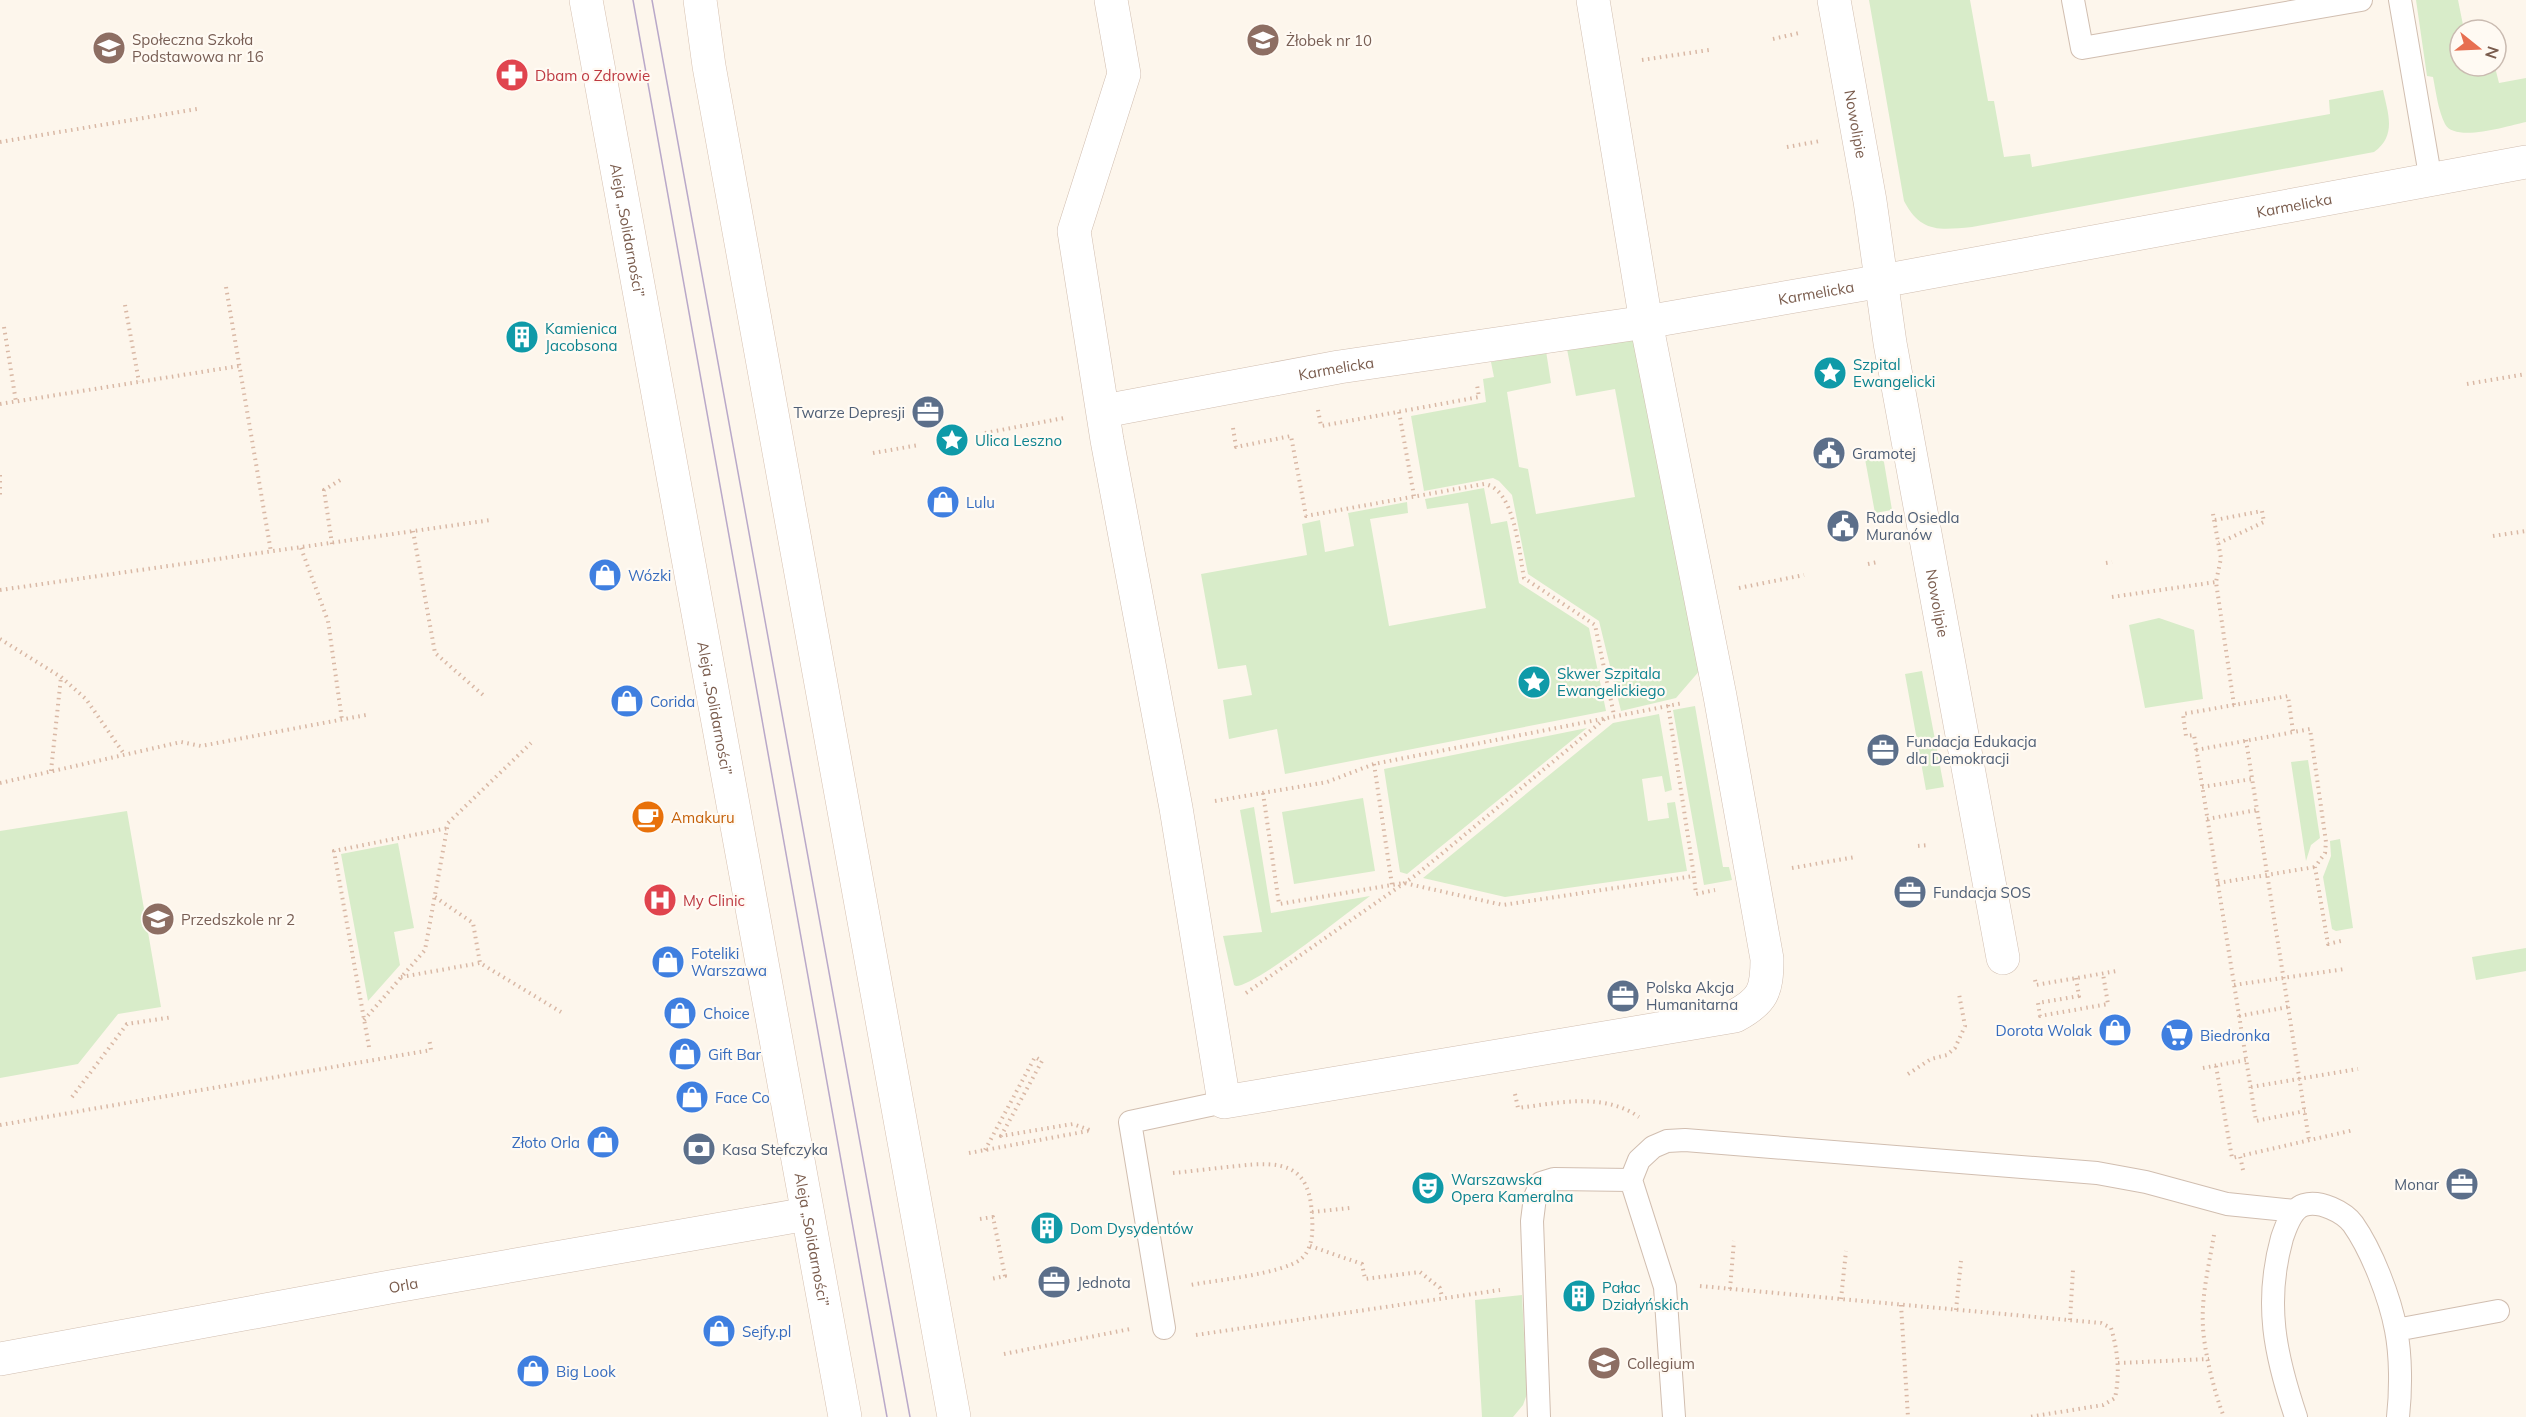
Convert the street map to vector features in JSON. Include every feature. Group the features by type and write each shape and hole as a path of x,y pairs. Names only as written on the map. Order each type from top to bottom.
{"street":[{"name":"Aleja „Solidarności”","path":"586,0 845,1417"},
{"path":"700,0 709,66 954,1417"},
{"path":"1111,0 1124,74 1074,231 1176,808 1224,1102 1735,1016 1750,1008 1762,997 1767,978 1767,959 1720,696 1646,322 1593,0"},
{"name":"Nowolipie","path":"1834,0 1870,201 1894,366 2003,958"},
{"name":"Karmelicka","path":"1104,411 1339,367 1646,322 1882,281 2526,162"},
{"name":"Orla","path":"0,1359 390,1287 807,1214"}],"lane":[{"path":"2073,0 2082,48 2361,0"},
{"path":"2400,0 2431,180"},
{"path":"1164,1328 1130,1122 1224,1102"},
{"path":"1674,1417 1665,1287 1631,1180 1639,1160 1653,1147 1667,1142 1685,1140 2097,1173 2146,1182 2227,1204 2295,1211"},
{"path":"1539,1417 1532,1221 1535,1197 1541,1183 1554,1179 1631,1180"},
{"path":"2296,1417 2276,1347 2271,1305 2280,1248 2286,1228 2295,1211 2304,1205 2318,1205 2340,1212 2352,1223 2364,1243 2380,1281 2396,1330 2399,1371 2398,1417"},
{"path":"2396,1330 2498,1311"}],"path":[{"path":"1773,39 1801,33"},
{"path":"1680,54 1709,50"},
{"path":"0,142 196,109"},
{"path":"1787,147 1821,141"},
{"path":"225,287 272,552"},
{"path":"125,305 139,382"},
{"path":"4,327 16,402"},
{"path":"0,405 239,366"},
{"path":"2467,384 2526,374"},
{"path":"1318,407 1321,426 1479,397 1476,379"},
{"path":"985,433 1104,411"},
{"path":"1399,412 1414,496"},
{"path":"1236,447 1291,436 1306,516 1484,484 1498,489 1506,500 1512,520 1524,578 1595,625 1614,715"},
{"path":"873,453 919,445"},
{"path":"0,475 0,495"},
{"path":"332,544 324,490 342,479"},
{"path":"2215,520 2262,511 2264,522 2219,543"},
{"path":"2213,514 2221,558 2216,582 2234,705"},
{"path":"0,590 491,520"},
{"path":"413,531 435,653 483,695"},
{"path":"2493,536 2526,531"},
{"path":"301,548 328,621 342,720"},
{"path":"1868,564 1878,562"},
{"path":"2106,563 2112,562"},
{"path":"1748,586 1804,575"},
{"path":"2112,597 2216,582"},
{"path":"0,639 61,677 86,699 124,754"},
{"path":"51,771 61,677"},
{"path":"1176,808 1327,782 1374,764 1608,716 1720,696"},
{"path":"2294,732 2288,696 2183,714 2186,736 2194,735 2256,1121 2305,1111"},
{"path":"1668,705 1696,894 1754,883"},
{"path":"0,783 181,742 201,746 366,715"},
{"path":"1207,1000 1243,995 1416,875 1608,716"},
{"path":"2196,750 2310,729 2326,842 2325,853 2315,867 2218,883"},
{"path":"2246,740 2309,1140"},
{"path":"364,1020 425,950 448,823 531,742"},
{"path":"1374,764 1392,885"},
{"path":"2202,786 2252,779"},
{"path":"1263,793 1280,903 1404,883 1503,905 1694,876"},
{"path":"2207,819 2256,810"},
{"path":"369,1047 334,851 448,828"},
{"path":"1918,846 1928,845"},
{"path":"1795,868 1855,857"},
{"path":"2315,867 2328,944 2341,941"},
{"path":"435,897 473,923 480,963"},
{"path":"401,977 480,963 561,1012"},
{"path":"2234,985 2345,969"},
{"path":"2035,976 2036,985 2117,971"},
{"path":"2076,978 2079,996 2038,1003 2040,1016 2108,1004 2103,974"},
{"path":"1908,1074 1931,1059 1947,1054 1955,1048 1965,1026 1959,994"},
{"path":"2239,1016 2288,1007"},
{"path":"72,1096 127,1024 173,1017"},
{"path":"0,1125 431,1050 429,1038"},
{"path":"985,1150 1035,1057 1042,1061 1001,1136 1073,1124 1090,1131"},
{"path":"2203,1068 2246,1060"},
{"path":"2216,1066 2232,1158 2240,1156"},
{"path":"2251,1087 2358,1069"},
{"path":"1514,1087 1518,1108 1587,1100 1606,1102 1622,1108 1637,1116 1649,1130 1653,1147"},
{"path":"969,1153 1062,1136"},
{"path":"1163,1174 1268,1163 1288,1167 1300,1175 1308,1187 1312,1212 1310,1246 1302,1258 1282,1268 1204,1282"},
{"path":"1312,1212 1350,1208"},
{"path":"980,1219 993,1217 1001,1247 1005,1276 991,1279"},
{"path":"1730,1289 1734,1241"},
{"path":"1310,1246 1362,1264 1365,1279 1420,1272 1440,1288 1442,1297"},
{"path":"1841,1299 1846,1251"},
{"path":"1956,1310 1961,1261"},
{"path":"2070,1320 2073,1270"},
{"path":"1696,1286 2101,1323 2111,1328 2118,1362 2119,1381 2115,1398 2103,1405 2029,1417"},
{"path":"1164,1328 1195,1335 1501,1289"},
{"path":"1901,1305 1908,1417"},
{"path":"1004,1354 1096,1337"},
{"path":"2118,1362 2209,1359"},
{"path":"2073,1409 2073,1417"}],"green space":[{"path":"1869,0 1970,0 1988,101 1994,101 2004,157 2030,154 2032,167 2330,114 2329,100 2383,90 2389,124 2386,139 2374,152 1972,227 1940,229 1932,227 1917,219 1904,201"},
{"path":"2416,0 2458,0 2462,18 2448,18 2448,78 2498,78 2499,83 2526,78 2526,122 2482,132 2451,130 2445,124 2439,107 2433,77 2427,76"},
{"path":"1631,340 1638,345 1701,669 1676,698 1621,711 1599,621 1528,574 1512,495 1493,478 1424,491 1411,416 1486,402 1483,379 1494,377 1491,362 1546,351 1551,383 1507,392 1519,467 1528,469 1536,514 1635,497 1615,389 1576,396 1567,349"},
{"path":"1883,456 1892,510 1875,513 1865,459"},
{"path":"1484,488 1491,524 1507,521 1519,583 1589,628 1606,711 1285,774 1277,729 1229,739 1223,700 1252,695 1246,665 1218,669 1201,574 1307,555 1302,524 1320,520 1325,552 1354,546 1348,513 1407,502 1408,513 1370,519 1389,626 1486,608 1468,503 1427,509 1425,499"},
{"path":"2159,618 2194,630 2203,699 2145,708 2129,625"},
{"path":"1922,671 1944,787 1926,790 1905,674"},
{"path":"1695,706 1723,867 1729,867 1732,880 1704,885 1673,710"},
{"path":"1659,714 1672,790 1665,792 1662,776 1642,779 1648,821 1669,818 1667,803 1675,802 1687,871 1505,897 1423,878 1613,723"},
{"path":"1587,728 1407,874 1400,872 1384,769"},
{"path":"2308,760 2320,838 2311,845 2306,861 2291,762"},
{"path":"1363,798 1375,871 1294,884 1282,812"},
{"path":"1254,807 1271,913 1370,896 1281,962 1247,983 1236,986 1223,936 1262,932 1240,810"},
{"path":"127,811 161,1007 118,1014 78,1064 0,1078 0,831"},
{"path":"2340,839 2353,928 2336,931 2332,929 2323,877 2331,856 2330,841"},
{"path":"398,843 414,928 394,932 400,965 368,1001 341,854"},
{"path":"2526,948 2526,971 2476,980 2472,957"},
{"path":"1522,1295 1527,1394 1523,1405 1513,1417 1482,1417 1475,1300"}],"tram line":[{"path":"633,0 887,1417"},
{"path":"652,0 910,1417"}],"place":[{"name":"Żłobek nr 10","path":"1263,40"},
{"name":"Społeczna Szkoła Podstawowa nr 16","path":"109,48"},
{"name":"Dbam o Zdrowie","path":"512,75"},
{"name":"Kamienica Jacobsona","path":"522,337"},
{"name":"Szpital Ewangelicki","path":"1830,373"},
{"name":"Twarze Depresji","path":"928,412"},
{"name":"Ulica Leszno","path":"952,440"},
{"name":"Gramotej","path":"1829,453"},
{"name":"Lulu","path":"943,502"},
{"name":"Rada Osiedla Muranów","path":"1843,526"},
{"name":"Wózki","path":"605,575"},
{"name":"Skwer Szpitala Ewangelickiego","path":"1534,682"},
{"name":"Corida","path":"627,701"},
{"name":"Fundacja Edukacja dla Demokracji","path":"1883,750"},
{"name":"Amakuru","path":"648,817"},
{"name":"Fundacja SOS","path":"1910,892"},
{"name":"My Clinic","path":"660,900"},
{"name":"Przedszkole nr 2","path":"158,919"},
{"name":"Foteliki Warszawa","path":"668,962"},
{"name":"Polska Akcja Humanitarna","path":"1623,996"},
{"name":"Choice","path":"680,1013"},
{"name":"Dorota Wolak","path":"2115,1030"},
{"name":"Biedronka","path":"2177,1035"},
{"name":"Gift Bar","path":"685,1054"},
{"name":"Face Co","path":"692,1097"},
{"name":"Złoto Orla","path":"603,1142"},
{"name":"Kasa Stefczyka","path":"699,1149"},
{"name":"Monar","path":"2462,1184"},
{"name":"Warszawska Opera Kameralna","path":"1428,1188"},
{"name":"Dom Dysydentów","path":"1047,1228"},
{"name":"Jednota","path":"1054,1282"},
{"name":"Pałac Działyńskich","path":"1579,1296"},
{"name":"Sejfy.pl","path":"719,1331"},
{"name":"Collegium","path":"1604,1363"},
{"name":"Big Look","path":"533,1371"}]}
